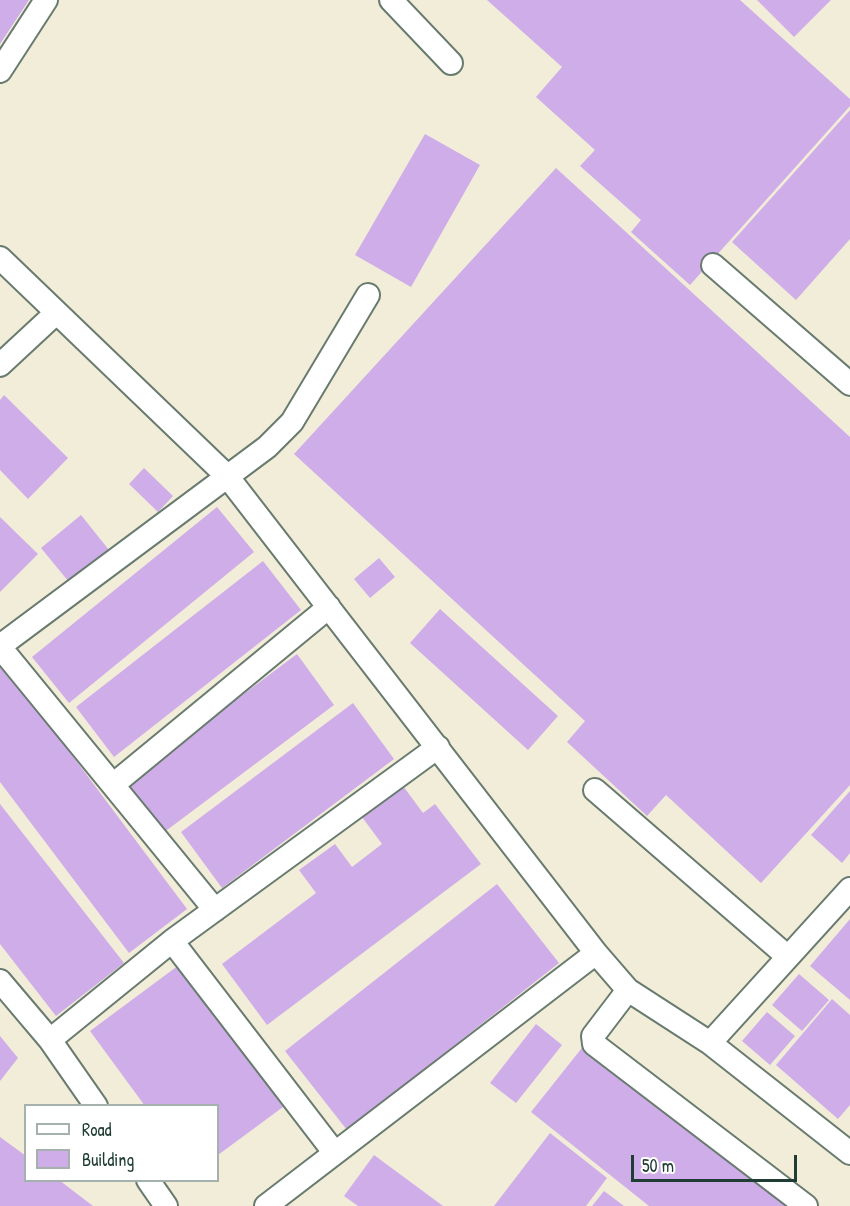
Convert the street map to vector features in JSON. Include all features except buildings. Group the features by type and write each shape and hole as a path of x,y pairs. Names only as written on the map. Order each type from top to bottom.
{"street":[{"path":"0,71 46,0"},
{"path":"391,0 451,63"},
{"path":"0,258 227,476 596,953 628,990 710,1043 850,1153"},
{"path":"713,265 850,384"},
{"path":"215,910 0,646 267,447 292,422 368,295"},
{"path":"0,365 56,313"},
{"path":"114,784 329,607"},
{"path":"50,1040 172,941 438,747"},
{"path":"595,790 788,957"},
{"path":"710,1043 850,889"},
{"path":"172,941 334,1152"},
{"path":"266,1206 596,953"},
{"path":"0,981 50,1040 95,1104"},
{"path":"628,990 593,1036 594,1044 806,1206"},
{"path":"149,1182 166,1206"}]}
